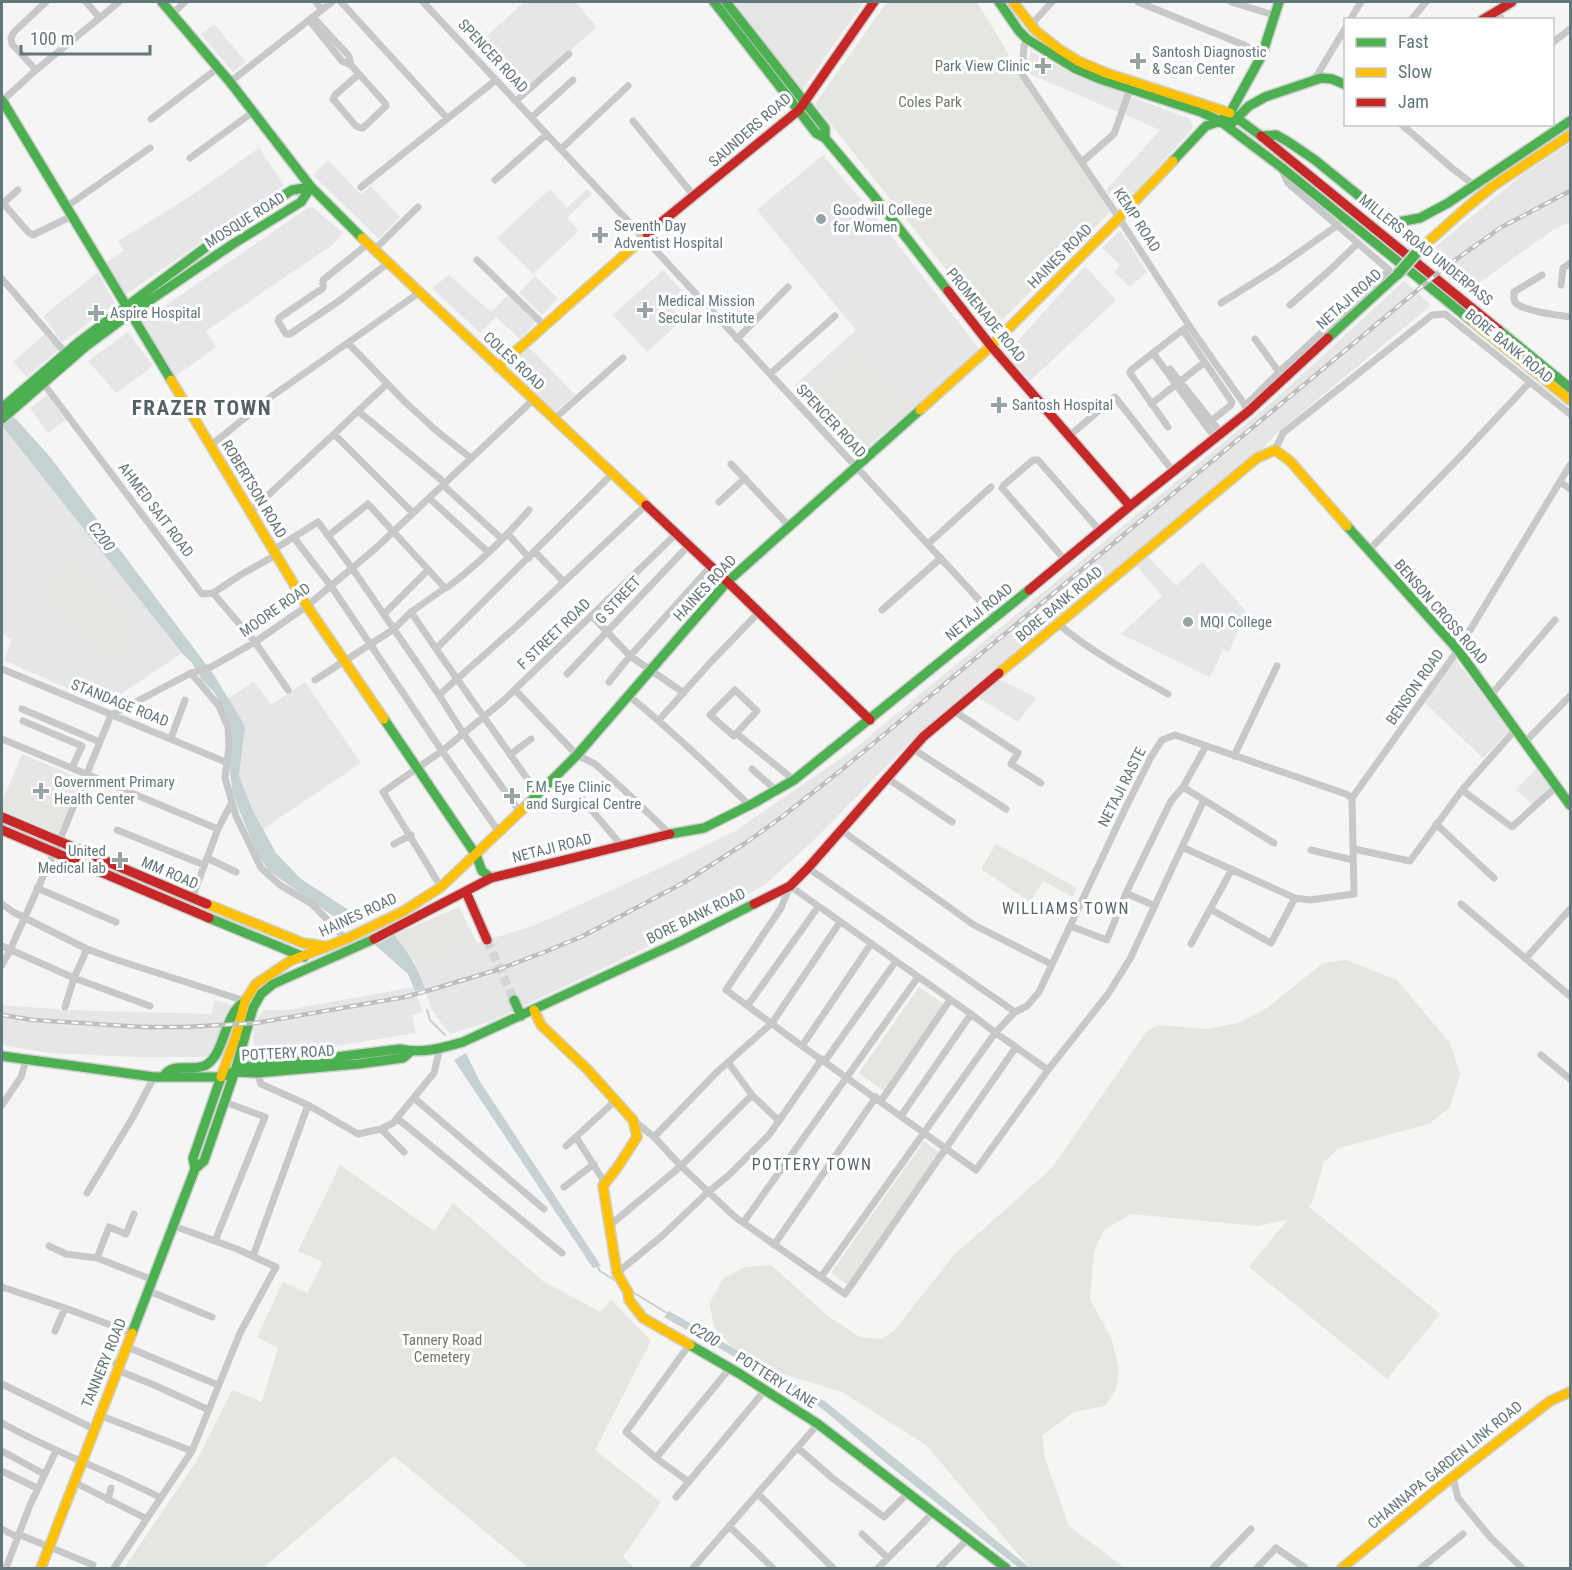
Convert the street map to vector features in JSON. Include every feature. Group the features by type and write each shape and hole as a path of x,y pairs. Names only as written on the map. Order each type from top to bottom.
{"street":[{"path":"36,70 12,44 11,38 14,32 46,2"},
{"path":"86,2 99,17"},
{"path":"2,100 119,2"},
{"name":"COLES ROAD","path":"162,2 219,68 311,187 388,263 689,545 870,720"},
{"path":"172,14 185,2"},
{"path":"316,2 322,10"},
{"path":"230,82 332,2"},
{"path":"340,2 447,118"},
{"name":"SPENCER ROAD","path":"423,2 517,100 996,618"},
{"name":"PROMENADE ROAD","path":"714,2 731,15 802,106 825,128 825,138 873,195 991,346 1130,506"},
{"name":"PROMENADE ROAD","path":"726,2 731,15"},
{"name":"SAUNDERS ROAD","path":"498,367 644,238 802,106 874,2"},
{"name":"MILLERS ROAD UNDERPASS","path":"999,2 1027,39 1074,68 1201,112 1224,124 1281,167 1570,400"},
{"name":"MILLERS ROAD UNDERPASS","path":"1013,2 1030,26 1078,61 1106,73 1236,117 1570,388"},
{"path":"1030,26 1052,2"},
{"path":"1138,2 1152,5 1262,55"},
{"path":"1231,2 1274,15"},
{"path":"1236,117 1262,55 1279,2"},
{"path":"1351,18 1361,2"},
{"path":"1413,18 1426,2"},
{"path":"1499,15 1512,2"},
{"path":"311,18 349,56 351,65 359,74 386,106 363,128 356,126 333,99 359,74"},
{"path":"1554,41 1570,29"},
{"path":"1314,80 1344,30"},
{"name":"KEMP ROAD","path":"1027,39 1024,46 1022,74 1119,218 1186,328 1247,408"},
{"path":"517,100 569,54"},
{"path":"151,119 219,68"},
{"path":"1314,80 1332,79 1344,84"},
{"path":"361,187 496,80"},
{"path":"532,117 573,80"},
{"name":"HAINES ROAD","path":"221,1077 236,1036 245,1001 256,984 290,961 346,939 402,912 441,887 577,755 727,582 991,346 1119,218 1206,126 1224,124 1265,97 1314,80"},
{"path":"561,149 628,86"},
{"path":"1082,162 1114,134 1130,89"},
{"name":"ROBERTSON ROAD","path":"2,100 307,606 476,855 482,871 492,878"},
{"path":"190,158 253,112"},
{"path":"633,121 694,196"},
{"path":"1261,136 1276,135 1287,141 1315,160 1390,221 1398,222 1420,218 1448,203 1570,121"},
{"path":"1403,126 1474,185"},
{"path":"495,180 547,134"},
{"name":"NETAJI ROAD","path":"319,963 377,938 492,878 670,834 704,828 750,806 794,780 996,618 1218,435 1398,274 1419,250 1483,193 1570,135"},
{"path":"18,190 2,204 33,235 69,211 150,148"},
{"path":"1247,408 1279,372 1389,270 1288,183 1281,167"},
{"name":"MOSQUE ROAD","path":"4,410 68,356 225,233 292,190 311,187"},
{"path":"388,263 339,302 290,334 286,334 278,321 279,318 323,288 323,280 372,246 418,207"},
{"path":"1221,303 1274,270 1338,225"},
{"path":"1290,305 1358,243"},
{"path":"477,260 545,326"},
{"path":"1561,285 1563,268 1570,263"},
{"path":"1542,275 1514,292 1513,299 1525,308 1570,317"},
{"path":"2,279 68,356"},
{"path":"737,339 788,287"},
{"path":"210,446 272,396 420,292"},
{"name":"BORE BANK ROAD","path":"557,1000 790,886 923,737 1257,458 1275,450 1283,433 1432,315 1445,314 1570,414"},
{"path":"770,374 836,316"},
{"path":"1168,427 1130,373 1186,328 1205,362 1232,402 1232,405 1211,421"},
{"path":"1255,339 1279,372"},
{"path":"348,343 405,402 471,458"},
{"path":"1155,352 1218,435"},
{"name":"MOSQUE ROAD","path":"4,410 43,383 68,356"},
{"path":"554,419 623,358"},
{"path":"1151,404 1205,362"},
{"path":"1368,551 1530,382"},
{"name":"AHMED SAIT ROAD","path":"43,383 202,594 213,593 255,642 288,690"},
{"path":"1178,383 1211,421 1218,435"},
{"path":"250,512 387,384"},
{"path":"1069,436 1115,397 1173,471"},
{"name":"MOORE ROAD","path":"111,715 190,673 211,667 255,642 307,606 393,532 533,400"},
{"path":"358,411 444,484 502,539"},
{"path":"334,434 413,513"},
{"name":"BENSON CROSS ROAD","path":"1275,450 1290,461 1458,650 1570,805"},
{"path":"1065,560 1002,488 1004,484 1033,460 1038,460 1100,531"},
{"path":"732,464 790,527"},
{"name":"BENSON ROAD","path":"1352,798 1458,650 1570,465"},
{"path":"436,650 612,474"},
{"path":"719,502 745,478"},
{"path":"1560,482 1570,489"},
{"path":"928,544 991,487"},
{"path":"429,498 488,552"},
{"path":"328,536 368,504 445,588"},
{"path":"439,695 646,506"},
{"path":"315,680 394,629 411,612 477,564 529,510"},
{"path":"213,593 318,522 520,812"},
{"path":"508,534 564,582"},
{"name":"F STREET ROAD","path":"670,834 594,764 577,755 515,690 676,534"},
{"path":"294,538 331,586 499,832"},
{"name":"G STREET","path":"567,674 689,545"},
{"path":"882,610 941,558"},
{"path":"609,682 711,566"},
{"path":"384,614 428,570"},
{"path":"411,612 456,680 538,794"},
{"path":"659,720 759,612"},
{"path":"592,616 630,656 684,693"},
{"path":"1491,695 1555,620"},
{"path":"1058,624 1080,642 1168,694"},
{"path":"1234,756 1277,666"},
{"name":"STANDAGE ROAD","path":"2,669 228,763"},
{"path":"190,673 219,706 228,727 229,747 225,778 249,845 261,868 280,885 312,904 346,939"},
{"path":"441,887 383,792 442,751 515,690"},
{"path":"737,734 758,711 735,690 710,716 733,736 737,734 794,780"},
{"path":"629,696 659,720 750,806"},
{"path":"1525,742 1570,696"},
{"path":"171,738 185,700"},
{"path":"22,709 100,742"},
{"path":"954,711 1018,753 1011,764 1041,783"},
{"path":"2,964 59,842 111,715"},
{"path":"23,721 82,746 72,768"},
{"path":"1354,849 1410,861 1462,790 1516,729"},
{"name":"NETAJI RASTE","path":"820,1277 995,1033 1015,1012 1027,1006 1039,992 1125,807 1162,740 1175,735 1352,798"},
{"path":"2,739 218,830"},
{"path":"510,755 531,739"},
{"path":"1070,926 1107,940 1125,893 1171,801 1183,787 1206,746"},
{"path":"913,749 1006,808"},
{"path":"752,769 777,791"},
{"path":"887,778 952,822"},
{"path":"1462,790 1512,827 1557,786"},
{"path":"1183,787 1274,843"},
{"path":"1182,847 1295,898 1310,900 1354,894 1352,798"},
{"path":"583,800 622,846"},
{"path":"1048,1070 790,886 782,908 726,990 976,1170 1048,1070 1108,994 1130,959 1204,800"},
{"path":"192,898 218,830 232,802"},
{"name":"MM ROAD","path":"2,817 303,943 330,945"},
{"path":"1436,824 1494,878"},
{"name":"MM ROAD","path":"2,830 53,854 319,963"},
{"path":"117,830 236,872"},
{"path":"841,830 974,925 1051,964"},
{"path":"394,844 411,835"},
{"path":"1311,850 1353,860"},
{"path":"808,867 1015,1012"},
{"path":"1191,944 1232,869"},
{"path":"38,888 116,922"},
{"path":"466,892 487,940"},
{"path":"1125,893 1155,906"},
{"path":"1210,909 1271,943 1295,898"},
{"path":"2,904 13,912 87,949 245,1001"},
{"path":"1461,904 1570,996"},
{"path":"748,1005 818,907"},
{"path":"1526,958 1570,909"},
{"path":"654,1137 728,1062 772,1023 840,921"},
{"path":"802,1046 871,944"},
{"path":"2,946 74,978 150,1006"},
{"path":"65,1006 87,949"},
{"path":"617,1273 662,1236 769,1135 896,961"},
{"name":"HAINES ROAD","path":"235,1071 250,1015 261,994 273,984 319,963"},
{"path":"743,1223 918,977"},
{"path":"513,1000 521,1016"},
{"name":"POTTERY ROAD","path":"235,1071 249,1066 400,1049 410,1052 447,1046 471,1039 557,1000"},
{"path":"774,1245 950,1000"},
{"path":"87,1193 159,1077 169,1068 200,1066 209,1062 238,1005 245,1001"},
{"path":"534,1010 541,1025 633,1120 654,1137 708,1192 743,1223 845,1294 1016,1047"},
{"path":"901,1116 971,1014"},
{"path":"257,1073 261,1084 308,1105 358,1134 381,1129 393,1123 434,1073 447,1046"},
{"name":"POTTERY ROAD","path":"235,1071 257,1073 358,1064 403,1058 410,1052"},
{"path":"1541,1055 1570,1079"},
{"path":"2,1056 159,1077 221,1077 235,1071"},
{"path":"2,1105 21,1077 26,1061"},
{"path":"728,1062 752,1095 779,1121"},
{"name":"TANNERY ROAD","path":"195,1169 204,1161 235,1071"},
{"name":"TANNERY ROAD","path":"41,1569 195,1169 194,1158 221,1077"},
{"path":"609,1226 681,1166 752,1095"},
{"path":"414,1098 544,1209"},
{"path":"566,1146 615,1101"},
{"path":"215,1241 265,1118 225,1102"},
{"path":"253,1256 308,1105"},
{"path":"397,1118 562,1253"},
{"path":"576,1137 605,1183 637,1137 633,1120"},
{"path":"381,1129 404,1152"},
{"path":"564,1187 594,1164"},
{"name":"POTTERY LANE","path":"605,1183 603,1186 617,1273 628,1296 643,1318 730,1368 818,1424 1003,1566"},
{"path":"97,1258 109,1227 126,1234 134,1214"},
{"path":"114,1569 192,1451 240,1333 276,1267 174,1226"},
{"path":"49,1246 66,1254 97,1258 153,1280"},
{"path":"2,1287 132,1333"},
{"path":"149,1291 212,1317"},
{"path":"55,1331 65,1308"},
{"path":"689,1345 626,1432 689,1482"},
{"path":"127,1347 218,1385"},
{"path":"102,1358 209,1410"},
{"path":"656,1458 730,1368"},
{"path":"2,1384 94,1429"},
{"path":"676,1497 765,1390"},
{"name":"CHANNAPA GARDEN LINK ROAD","path":"1342,1569 1436,1490 1550,1401 1570,1392"},
{"path":"99,1415 192,1451"},
{"path":"2,1423 56,1451 161,1498"},
{"path":"705,1569 696,1566 818,1424"},
{"path":"798,1448 831,1477 884,1517 908,1492"},
{"path":"6,1569 38,1488 56,1451"},
{"path":"2,1452 44,1474"},
{"path":"2,1470 38,1488"},
{"path":"1453,1478 1458,1498 1490,1537 1522,1569"},
{"path":"74,1482 147,1519"},
{"path":"108,1500 111,1488"},
{"path":"758,1494 833,1569"},
{"path":"878,1569 933,1512"},
{"path":"729,1526 773,1569"},
{"path":"2,1529 93,1565"},
{"path":"1213,1569 1251,1529"},
{"path":"862,1534 886,1560 891,1569"},
{"path":"1421,1569 1463,1534"},
{"path":"940,1568 968,1539"},
{"path":"1257,1569 1276,1548 1305,1569"}],"shaded area":[{"path":"524,2 575,2 597,27 522,92 477,45"},
{"path":"731,2 864,2 800,93"},
{"path":"214,24 246,62 233,72 201,34"},
{"path":"1031,51 1074,75 1190,119 1193,128 1136,191 1114,199 1106,190 1160,130 1025,72"},
{"path":"1570,143 1570,222 1553,230 1469,290 1428,253 1522,175"},
{"path":"259,148 284,185 125,295 103,264 124,251 118,241 191,196"},
{"path":"823,155 885,228 980,350 857,456 794,386 856,330 757,210"},
{"path":"328,160 361,195 371,186 400,217 379,239 313,175"},
{"path":"550,189 567,208 587,189 592,194 567,218 579,231 533,274 497,238"},
{"path":"309,207 314,208 343,233 331,246 206,331 216,347 176,376 140,323"},
{"path":"1120,230 1147,272 1130,287 1114,272 1120,265 1102,248"},
{"path":"1085,266 1116,300 1030,381 1006,354"},
{"name":"Medical Mission Secular Institute","path":"663,270 682,291 668,304 682,320 647,352 613,315"},
{"path":"98,272 115,304 62,342 43,316"},
{"path":"449,275 491,312 508,295 536,322 520,339 496,317 480,333 432,288"},
{"path":"535,276 558,298 542,315 519,293"},
{"path":"1404,281 1431,305 1275,435 1256,455 918,734 818,836 766,884 706,919 492,1021 450,1034 441,1023 431,1008 413,959 533,926 735,831 853,750 1271,403"},
{"path":"128,332 153,366 116,393 88,361"},
{"path":"45,334 59,349 27,377 13,362"},
{"path":"527,345 575,395 555,412 505,363"},
{"path":"47,395 66,420 48,433 30,408"},
{"path":"4,429 182,653 105,705 4,660 12,639 2,634 2,430"},
{"name":"MQI College","path":"1148,557 1176,586 1202,562 1246,611 1229,652 1223,650 1210,677 1121,634 1162,596 1137,566"},
{"path":"1455,659 1510,730 1483,758 1424,702"},
{"path":"997,678 1036,698 1018,722 976,696"},
{"path":"254,681 271,705 305,682 361,763 263,829 239,776 240,760 228,699"},
{"name":"Government Primary Health Center","path":"22,754 81,779 58,834 2,810 2,802"},
{"path":"1538,767 1551,786 1533,805 1516,790"},
{"path":"414,987 423,1012 412,1015 416,1033 267,1057 265,1053 257,1053 253,1038 256,1022 263,1010 287,1010"},
{"path":"215,1000 238,1008 227,1052 221,1051 207,1057 134,1057 50,1053 2,1045 2,1005 66,1010 211,1014"}],"green space":[{"name":"Coles Park","path":"887,2 977,2 1018,74 1110,212 993,329 815,104"},
{"path":"856,349 909,407 864,447 811,389"},
{"path":"74,551 140,641 114,659 36,594"},
{"path":"14,786 62,807 63,816 55,830 4,810 6,795"},
{"path":"996,844 1077,888 1073,897 1043,881 1030,902 981,869"},
{"path":"459,907 477,943 413,959 394,935"},
{"path":"1346,960 1397,980 1450,1043 1460,1074 1450,1107 1429,1124 1339,1148 1324,1162 1309,1207 1440,1314 1387,1379 1249,1267 1288,1219 1258,1226 1131,1214 1104,1230 1094,1251 1090,1299 1112,1340 1119,1369 1116,1389 1105,1406 1074,1412 1043,1435 1044,1456 1069,1526 1125,1568 1030,1568 926,1445 842,1392 776,1372 734,1349 715,1328 709,1304 724,1278 745,1267 771,1265 828,1316 860,1337 881,1339 894,1331 954,1255 1052,1168 1146,1032 1158,1025 1207,1029 1238,1023 1267,1008 1323,963"},
{"path":"919,987 945,1005 884,1091 859,1073"},
{"path":"924,1141 940,1153 848,1285 831,1273"},
{"name":"Tannery Road Cemetery","path":"340,1165 434,1231 453,1203 543,1281 600,1312 611,1300 651,1341 595,1450 661,1502 623,1557 635,1568 529,1568 394,1456 263,1568 124,1568 196,1462 232,1390 262,1402 278,1348 257,1337 283,1282 307,1293 323,1262 298,1251"}],"water":[{"path":"2,407 17,420 51,458 214,675 245,726 239,776 252,809 276,853 301,879 364,920 350,928 269,871 258,855 232,789 230,772 232,731 228,717 214,692 202,680 192,663 2,426"},
{"path":"394,935 412,960 425,989 415,991 408,974 374,944"},
{"path":"466,1053 479,1080 601,1266 593,1268 454,1060"},
{"path":"669,1311 826,1402 1030,1568 1019,1568 809,1399 664,1317"}],"waterway":[{"name":"C200","path":"427,1010 430,1020 445,1035"},
{"name":"C200","path":"596,1264 600,1271 619,1283"},
{"name":"C200","path":"631,1291 667,1313"}],"tunnel":[{"path":"487,940 514,1000"}],"railway":[{"path":"2,1015 33,1020 143,1027 256,1023 405,997 500,969 583,936 683,883 783,816 845,767 1444,268 1500,228 1570,191"}],"traffic: fast":[{"path":"162,2 230,82 311,187 362,238"},
{"path":"714,2 816,133 825,138 873,195 948,291"},
{"path":"726,2 825,128 825,138"},
{"path":"999,2 1027,39 1074,68 1100,79 1201,112 1220,121 1281,167 1473,322"},
{"path":"1173,161 1206,126 1220,121 1230,113 1262,55 1279,2"},
{"path":"1228,127 1249,106 1265,97 1321,78 1332,79 1344,84"},
{"path":"2,100 171,380"},
{"path":"1230,113 1261,136 1276,135 1287,141 1315,160 1390,221 1398,222 1420,218 1448,203 1570,121"},
{"path":"2,408 80,341 225,233 292,190 311,187"},
{"path":"2,419 85,347 233,244 301,202 311,187"},
{"path":"1398,274 1419,250"},
{"path":"1328,338 1398,274"},
{"path":"1499,330 1570,388"},
{"path":"525,807 577,755 727,582 920,410"},
{"path":"1347,526 1458,650 1570,805"},
{"path":"670,834 704,828 794,780 1029,590"},
{"path":"384,719 476,855"},
{"path":"476,855 482,871 491,878"},
{"path":"235,1071 249,1066 400,1049 432,1050 463,1042 681,941 754,904"},
{"path":"209,918 304,957"},
{"path":"2,1056 154,1077 221,1077 235,1071 253,1008 261,994 273,984 374,939"},
{"path":"514,1000 521,1016"},
{"path":"163,1077 172,1069 200,1067 212,1060 232,1015 244,1002"},
{"path":"238,1072 257,1073 358,1064 403,1058 410,1052"},
{"path":"195,1169 204,1161 235,1071"},
{"path":"132,1333 195,1169 193,1158 221,1077"},
{"path":"690,1345 818,1424 1006,1568"}],"traffic: slow":[{"path":"1013,2 1036,31 1078,61 1106,73 1230,113"},
{"path":"1419,250 1493,186 1570,135"},
{"path":"920,410 991,346 1173,161"},
{"path":"362,238 646,505"},
{"path":"498,367 640,241"},
{"path":"1473,322 1570,400"},
{"path":"171,380 307,606 384,719"},
{"path":"999,673 1257,458 1275,450 1290,461 1347,526"},
{"path":"221,1077 236,1036 245,1001 256,984 290,961 346,939 402,912 441,887 525,807"},
{"path":"207,904 303,943 324,946"},
{"path":"534,1010 541,1025 587,1069 633,1120 637,1137 603,1186 617,1273 628,1292 629,1300 643,1318 690,1345"},
{"path":"41,1568 132,1333"},
{"path":"1342,1568 1436,1490 1550,1401 1570,1392"}],"traffic: jam":[{"path":"647,234 799,110 874,2"},
{"path":"1485,18 1512,2"},
{"path":"1261,136 1499,330"},
{"path":"948,291 991,346 1130,506"},
{"path":"1029,590 1249,411 1328,338"},
{"path":"646,505 870,720"},
{"path":"754,904 790,886 923,737 999,673"},
{"path":"2,817 207,904"},
{"path":"2,830 209,918"},
{"path":"374,939 491,878 670,834"},
{"path":"466,892 487,940"}],"place":[{"name":"Santosh Diagnostic & Scan Center","path":"1138,61"},
{"name":"Park View Clinic","path":"1043,66"},
{"name":"Goodwill College for Women","path":"821,219"},
{"name":"Seventh Day Adventist Hospital","path":"600,235"},
{"name":"Medical Mission Secular Institute","path":"645,310"},
{"name":"Aspire Hospital","path":"96,313"},
{"name":"Santosh Hospital","path":"999,405"},
{"name":"MQI College","path":"1188,622"},
{"name":"Government Primary Health Center","path":"41,791"},
{"name":"F.M. Eye Clinic and Surgical Centre","path":"512,796"},
{"name":"United Medical lab","path":"120,860"}],"district":[{"name":"FRAZER TOWN","path":"202,408"},
{"name":"WILLIAMS TOWN","path":"1066,908"},
{"name":"POTTERY TOWN","path":"812,1164"}]}
